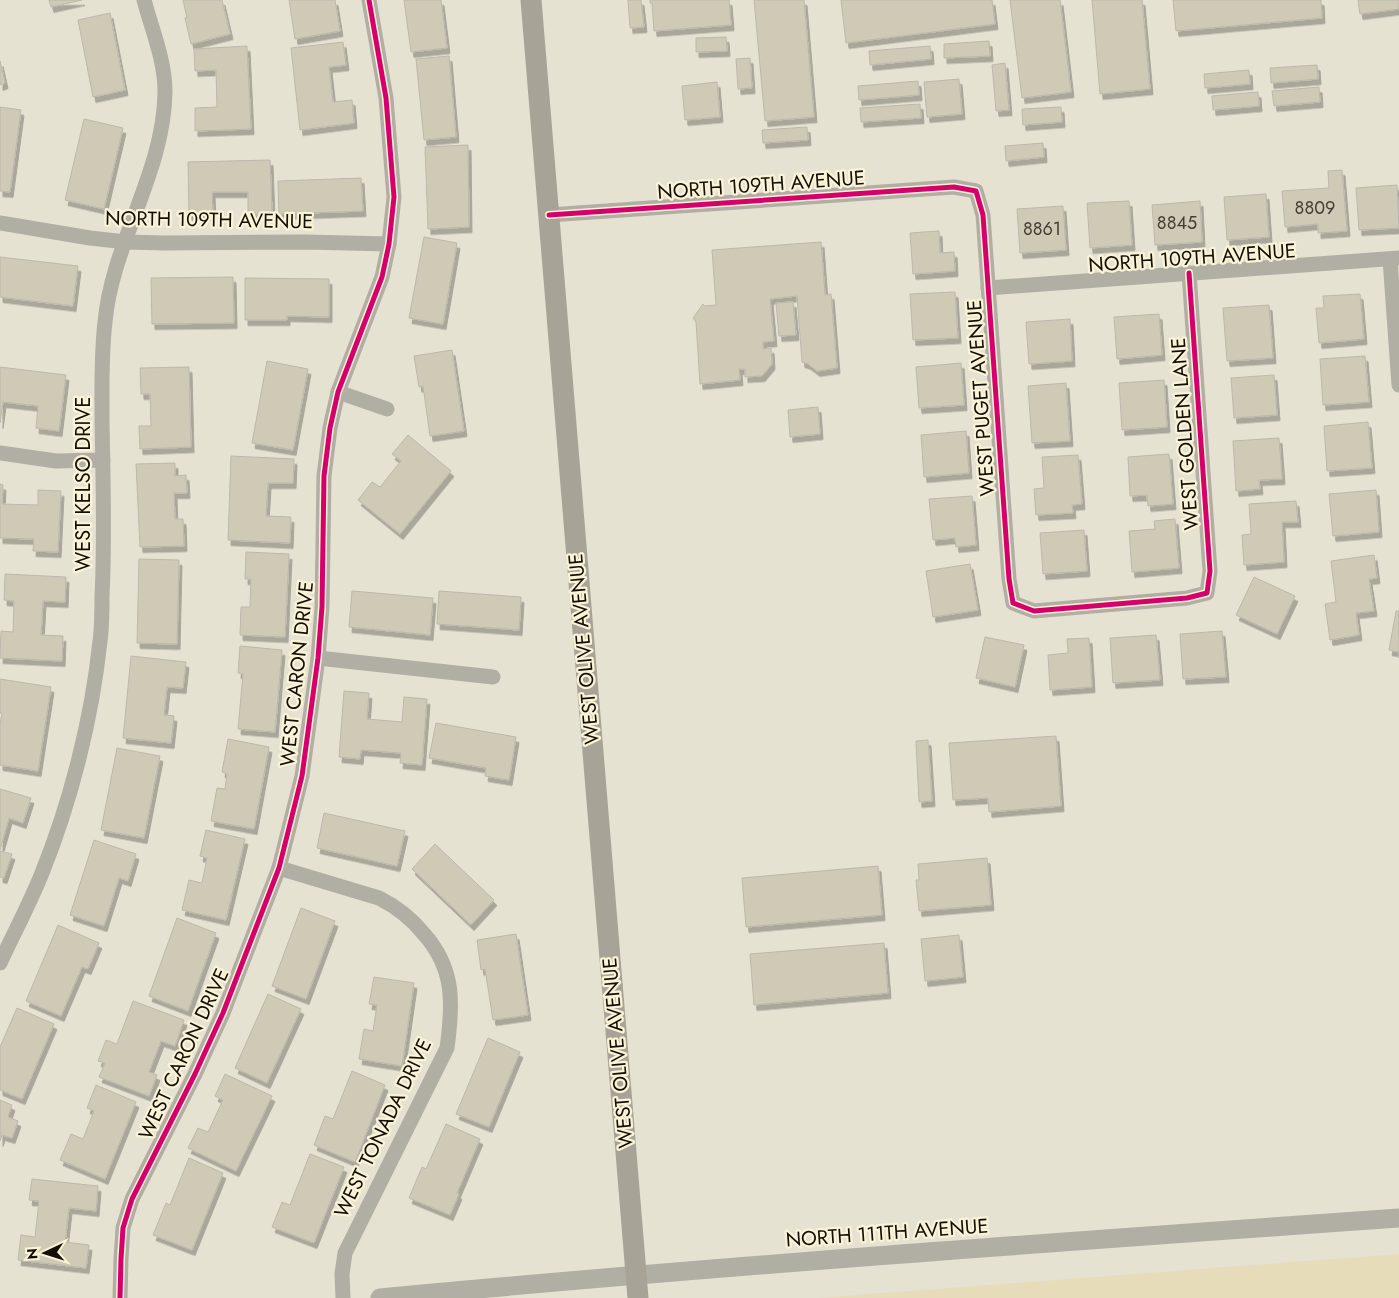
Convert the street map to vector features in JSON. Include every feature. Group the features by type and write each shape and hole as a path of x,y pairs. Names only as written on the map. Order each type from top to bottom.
{"main road":[{"name":"WEST OLIVE AVENUE","path":"530,0 638,1298"}],"street":[{"name":"WEST KELSO DRIVE","path":"0,963 42,874 57,832 76,766 90,706 100,640 104,570 102,368 105,320 113,281 152,167 162,128 165,91 162,61 144,0"},
{"name":"WEST CARON DRIVE","path":"120,1298 120,1259 123,1228 132,1199 195,1074 223,1013 279,868 302,776 318,658 322,607 324,476 330,428 338,392 382,277 389,244 394,197 386,98 369,0"},
{"name":"NORTH 109TH AVENUE","path":"549,215 954,187 976,191"},
{"name":"WEST PUGET AVENUE","path":"976,191 983,215 1009,579 1013,603"},
{"name":"NORTH 109TH AVENUE","path":"0,223 126,242 389,244"},
{"name":"NORTH 109TH AVENUE","path":"988,288 1394,258"},
{"path":"1394,258 1399,384"},
{"name":"WEST GOLDEN LANE","path":"1013,603 1034,611 1187,598 1207,593 1210,571 1188,273"},
{"path":"338,392 387,410"},
{"path":"0,453 56,461 103,460"},
{"path":"318,658 493,676"},
{"name":"WEST TONADA DRIVE","path":"279,868 379,898 393,905 412,919 436,947 445,964 449,984 451,1016 448,1048 345,1253 342,1274 343,1298"},
{"name":"NORTH 111TH AVENUE","path":"380,1298 636,1275 1399,1218"}],"shaded area":[{"path":"1399,1254 1399,1298 816,1298"}],"building":[{"path":"49,0 82,0 51,7"},
{"path":"183,0 222,0 230,34 191,44"},
{"path":"289,0 335,0 340,31 295,39"},
{"path":"404,0 441,0 447,48 411,52"},
{"path":"628,0 641,0 644,27 630,28"},
{"path":"650,0 729,0 731,25 654,31 652,3 650,3"},
{"path":"754,0 804,0 814,117 765,121"},
{"path":"841,0 992,0 995,24 846,43"},
{"path":"1010,0 1060,0 1071,92 1022,98"},
{"path":"1092,0 1142,0 1150,89 1100,94"},
{"path":"1173,0 1321,0 1322,18 1176,31"},
{"path":"1358,0 1399,0 1399,9 1360,14"},
{"path":"110,13 125,90 93,97 78,20"},
{"path":"726,37 727,51 696,52 696,38"},
{"path":"989,41 990,56 944,58 944,44"},
{"path":"343,42 346,65 329,67 333,102 352,100 354,123 300,130 291,48"},
{"path":"247,46 251,129 195,131 195,108 217,107 216,70 195,71 194,49"},
{"path":"930,46 931,59 870,65 869,51"},
{"path":"449,56 456,137 424,140 416,59"},
{"path":"750,58 752,88 738,89 736,59"},
{"path":"0,61 5,83 0,85"},
{"path":"1005,63 1009,110 996,111 992,65"},
{"path":"1317,65 1318,79 1271,83 1270,68"},
{"path":"1249,70 1250,84 1205,88 1204,74"},
{"path":"959,79 962,114 927,117 924,82"},
{"path":"918,81 919,95 859,100 858,86"},
{"path":"717,82 720,117 685,120 682,86"},
{"path":"1319,87 1320,102 1274,106 1272,91"},
{"path":"1258,92 1259,106 1213,110 1212,96"},
{"path":"920,104 921,118 861,122 860,108"},
{"path":"0,107 21,110 10,192 0,191"},
{"path":"1061,107 1062,122 1023,125 1022,109"},
{"path":"84,119 123,128 104,209 65,200"},
{"path":"807,127 808,140 763,143 762,130"},
{"path":"1043,143 1044,157 1006,161 1005,146"},
{"path":"468,145 469,227 428,229 425,147"},
{"path":"270,160 272,214 248,215 248,192 212,192 213,215 189,215 188,162"},
{"path":"1342,170 1347,231 1318,233 1318,224 1285,227 1282,191 1329,188 1328,171"},
{"path":"361,178 363,211 279,214 278,181"},
{"path":"1397,185 1399,228 1359,230 1356,188"},
{"path":"1266,194 1269,237 1227,240 1224,197"},
{"path":"1129,201 1132,245 1090,248 1087,203"},
{"path":"1200,201 1202,242 1155,245 1152,205"},
{"path":"1063,206 1066,250 1020,253 1017,209"},
{"path":"939,231 940,253 954,252 955,271 913,274 910,233"},
{"path":"424,237 457,243 443,324 409,318"},
{"path":"821,242 825,295 831,294 837,368 817,371 802,362 797,296 770,299 774,341 763,342 763,349 771,348 772,364 762,376 745,377 745,369 739,369 740,380 700,384 696,322 693,318 703,304 705,306 716,305 712,250"},
{"path":"0,257 78,266 73,306 0,297"},
{"path":"233,277 234,323 152,324 151,278"},
{"path":"245,278 329,279 329,317 287,316 287,320 245,320"},
{"path":"955,292 958,338 913,340 910,294"},
{"path":"1360,294 1364,339 1319,343 1316,308 1324,308 1323,296"},
{"path":"793,302 796,335 779,336 776,303"},
{"path":"1269,305 1273,358 1227,361 1223,308"},
{"path":"1159,314 1162,355 1117,359 1114,317"},
{"path":"1070,319 1072,361 1029,364 1026,322"},
{"path":"452,350 464,431 430,436 423,386 419,387 414,356"},
{"path":"1365,356 1369,402 1323,405 1320,359"},
{"path":"267,361 308,369 293,450 252,443"},
{"path":"961,363 964,405 919,408 916,367"},
{"path":"0,367 66,375 59,431 36,428 38,406 3,402 0,423"},
{"path":"189,367 191,447 140,449 139,426 151,426 150,394 141,394 140,368"},
{"path":"1274,375 1277,415 1234,418 1231,378"},
{"path":"1164,380 1167,427 1122,430 1119,383"},
{"path":"1066,383 1070,441 1032,443 1028,386"},
{"path":"818,407 820,434 790,437 788,410"},
{"path":"1368,422 1372,468 1327,471 1324,426"},
{"path":"966,431 969,473 924,477 921,435"},
{"path":"408,435 451,471 400,534 358,500 372,482 380,487 401,461 392,454"},
{"path":"1279,438 1282,479 1259,480 1260,489 1236,491 1233,441"},
{"path":"1169,454 1173,504 1148,506 1147,495 1130,496 1128,457"},
{"path":"1078,455 1082,504 1072,505 1073,513 1036,515 1034,489 1044,488 1042,457"},
{"path":"231,456 294,459 293,483 268,483 266,516 291,517 290,543 228,540"},
{"path":"175,463 175,476 186,475 187,493 174,493 175,519 183,519 184,546 140,547 136,464"},
{"path":"0,484 3,485 2,504 38,505 38,490 61,491 58,552 33,551 34,539 0,538"},
{"path":"1376,490 1379,532 1333,536 1329,494"},
{"path":"972,496 976,545 956,547 955,538 933,540 929,499"},
{"path":"1296,501 1298,522 1282,522 1284,562 1244,565 1242,535 1251,534 1249,504"},
{"path":"1175,519 1179,568 1132,572 1129,531 1155,529 1154,521"},
{"path":"1084,530 1087,571 1043,574 1040,533"},
{"path":"246,552 289,554 285,637 240,635 241,607 250,607 251,579 245,579"},
{"path":"1374,555 1377,578 1369,579 1374,611 1356,613 1359,635 1330,640 1325,604 1336,602 1331,561"},
{"path":"139,559 179,560 177,644 137,643"},
{"path":"970,564 978,610 933,617 926,571"},
{"path":"5,574 66,577 65,602 43,601 41,635 63,636 62,661 0,658 1,631 13,632 14,601 4,600"},
{"path":"1254,577 1295,596 1277,634 1236,615"},
{"path":"352,591 433,598 430,635 349,627"},
{"path":"439,591 521,597 519,630 437,624"},
{"path":"1396,611 1399,611 1399,652 1389,650"},
{"path":"1222,631 1226,677 1183,679 1180,634"},
{"path":"1156,635 1160,680 1113,683 1110,638"},
{"path":"985,637 1024,645 1015,687 976,678"},
{"path":"1089,638 1092,687 1050,690 1048,655 1068,653 1067,639"},
{"path":"240,646 282,650 275,732 238,729 243,674 238,673"},
{"path":"131,656 186,662 183,688 167,687 164,715 174,716 171,743 123,738"},
{"path":"0,679 51,687 38,771 0,765 0,724 2,713 0,713"},
{"path":"344,691 369,693 367,719 402,722 404,697 427,699 422,765 400,763 401,753 361,750 360,759 339,757"},
{"path":"436,723 516,737 509,780 485,776 486,768 429,758"},
{"path":"1056,736 1061,806 989,812 988,798 953,800 949,743"},
{"path":"228,739 269,747 254,829 211,821 217,788 225,789 227,774 222,772"},
{"path":"928,740 932,801 919,802 916,741"},
{"path":"117,748 160,756 144,838 101,830"},
{"path":"0,789 31,798 23,823 9,818 0,850"},
{"path":"324,813 405,831 397,866 317,848"},
{"path":"206,830 245,839 226,920 182,910 189,880 202,883 207,858 200,856"},
{"path":"94,840 136,854 128,881 119,878 104,926 70,915"},
{"path":"435,844 494,900 471,925 412,869"},
{"path":"0,851 12,854 4,878 0,877"},
{"path":"987,858 991,905 919,911 916,880 919,880 918,864"},
{"path":"878,866 882,915 746,927 742,878"},
{"path":"301,908 335,921 306,999 272,986"},
{"path":"177,918 216,933 188,1011 149,996"},
{"path":"58,925 99,943 88,969 82,967 61,1016 26,1001"},
{"path":"516,934 528,1015 493,1020 485,969 481,970 477,940"},
{"path":"959,935 963,977 925,981 921,939"},
{"path":"884,943 888,993 754,1005 750,954"},
{"path":"374,977 414,983 402,1066 359,1059 364,1029 373,1031 377,1005 369,1004"},
{"path":"268,994 301,1009 267,1083 235,1068"},
{"path":"133,1001 184,1020 175,1046 161,1041 149,1072 157,1075 149,1096 99,1077 105,1063 98,1061 106,1040 117,1044"},
{"path":"17,1008 54,1024 22,1099 0,1090 0,1047"},
{"path":"488,1038 520,1052 489,1127 456,1114"},
{"path":"352,1071 385,1085 355,1162 314,1145 325,1116 333,1119"},
{"path":"225,1074 272,1096 236,1171 188,1148 198,1128 208,1132 223,1100 215,1096"},
{"path":"96,1085 136,1102 105,1179 60,1160 71,1134 83,1139 94,1111 87,1108"},
{"path":"0,1100 12,1105 8,1117 18,1121 12,1138 2,1135 0,1141"},
{"path":"446,1124 480,1139 457,1193 459,1194 450,1215 409,1198 422,1167 426,1169"},
{"path":"310,1154 344,1167 314,1243 272,1227 282,1202 290,1205"},
{"path":"189,1158 223,1173 192,1250 153,1235 166,1203 170,1205"},
{"path":"32,1179 98,1186 96,1211 69,1208 65,1242 89,1245 86,1268 18,1260 21,1235 35,1237 39,1201 29,1200"}],"cycle path":[{"path":"120,1298 123,1228 132,1199 195,1074 223,1013 279,868 302,776 318,658 322,607 324,476 330,428 338,392 382,277 389,244 394,197 386,98 369,0"},
{"path":"549,215 954,187 976,191 983,215 1009,579 1013,603 1034,611 1187,598 1207,593 1210,571 1189,273"}]}
